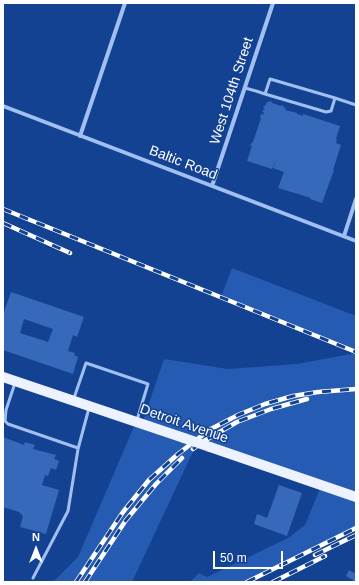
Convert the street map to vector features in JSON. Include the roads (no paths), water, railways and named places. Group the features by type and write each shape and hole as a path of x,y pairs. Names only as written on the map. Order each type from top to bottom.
{"main road":[{"name":"Detroit Avenue","path":"3,377 356,497"}],"street":[{"path":"80,136 125,3"},
{"name":"West 104th Street","path":"212,186 273,3"},
{"name":"Baltic Road","path":"3,106 356,241"},
{"path":"344,236 356,199"}],"lane":[{"path":"264,94 270,79 356,105"},
{"path":"245,88 326,112 331,111 335,98"},
{"path":"73,401 86,363 148,384 136,422"},
{"path":"15,381 4,422 78,448"},
{"path":"33,578 68,511 78,448 89,406"}],"railway":[{"path":"3,209 356,352"},
{"path":"3,223 70,253"},
{"path":"76,582 123,512 149,480 178,454 209,430 238,415 265,404 293,396 318,392 356,389"},
{"path":"193,449 237,422 271,409 307,399"},
{"path":"85,582 126,520 156,484 182,458"},
{"path":"247,582 356,528"},
{"path":"315,555 356,535"},
{"path":"273,582 325,556"}]}
